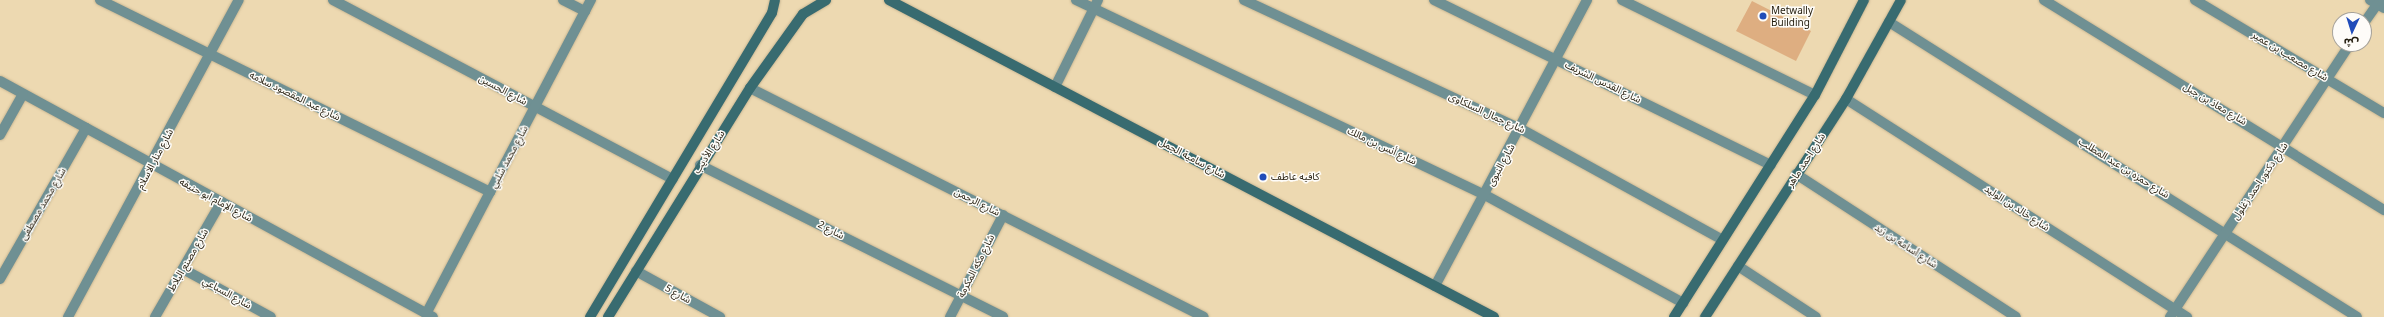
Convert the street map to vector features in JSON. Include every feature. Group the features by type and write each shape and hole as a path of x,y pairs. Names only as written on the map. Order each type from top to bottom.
{"street":[{"name":"شارع عبد المقصود سلامه","path":"100,0 490,192"},
{"name":"شارع منار الاسلام","path":"68,317 152,166 239,0"},
{"name":"شارع الحسين","path":"333,0 673,179"},
{"path":"563,0 585,11"},
{"name":"شارع محمد شلبي","path":"430,315 490,192 591,0"},
{"name":"شارع الأديب","path":"590,317 772,13 775,0"},
{"name":"شارع الأديب","path":"608,317 700,165 750,88 803,14 826,0"},
{"name":"شارع أنس بن مالك","path":"1076,0 1096,4 1485,195 1682,303"},
{"name":"شارع جمال السلكاوى","path":"1244,0 1521,129 1723,240"},
{"name":"شارع القدس الشريف","path":"1434,0 1771,165"},
{"name":"شارع النبوى","path":"1435,286 1521,129 1587,0"},
{"path":"1622,0 1815,95"},
{"name":"شارع احمد ماهر","path":"1705,317 1796,174 1846,99 1901,0"},
{"name":"شارع معاذ بن جبل","path":"2044,0 2284,146 2384,210"},
{"name":"شارع مصعب بن عمير","path":"2195,0 2384,113"},
{"name":"شارع سامية الجمل","path":"889,1 1494,317"},
{"path":"1674,317 1815,95 1861,1"},
{"path":"2372,12 2378,3"},
{"path":"1056,87 1096,4"},
{"name":"شارع حمزه بن عبد المطلب","path":"1889,22 2226,232 2357,317"},
{"name":"شارع دكتور احمد زغلول","path":"2173,313 2345,52"},
{"name":"شارع الإمام ابو حنيفه","path":"0,81 152,166 430,315"},
{"name":"شارع الرحمن","path":"750,88 1204,317"},
{"path":"0,136 23,94"},
{"name":"شارع خالد بن الوليد","path":"1846,99 2173,313 2187,317"},
{"name":"شارع محمد مصطفى","path":"0,279 86,128"},
{"name":"شارع 2","path":"700,165 1003,317"},
{"name":"شارع أسامة بن زيد","path":"1796,174 2016,317"},
{"name":"شارع مصنع البلاط","path":"155,317 221,202"},
{"name":"شارع مكه المكرمة","path":"950,317 1003,215"},
{"path":"1738,266 1816,317"},
{"name":"شارع السباعي","path":"182,269 271,317"},
{"name":"شارع 5","path":"636,271 720,317"}],"building":[{"name":"Metwally Building","path":"1752,1 1811,31 1796,61 1736,31"}],"place":[{"name":"Metwally Building","path":"1763,16"},
{"name":"كافيه عاطف","path":"1263,177"}]}
